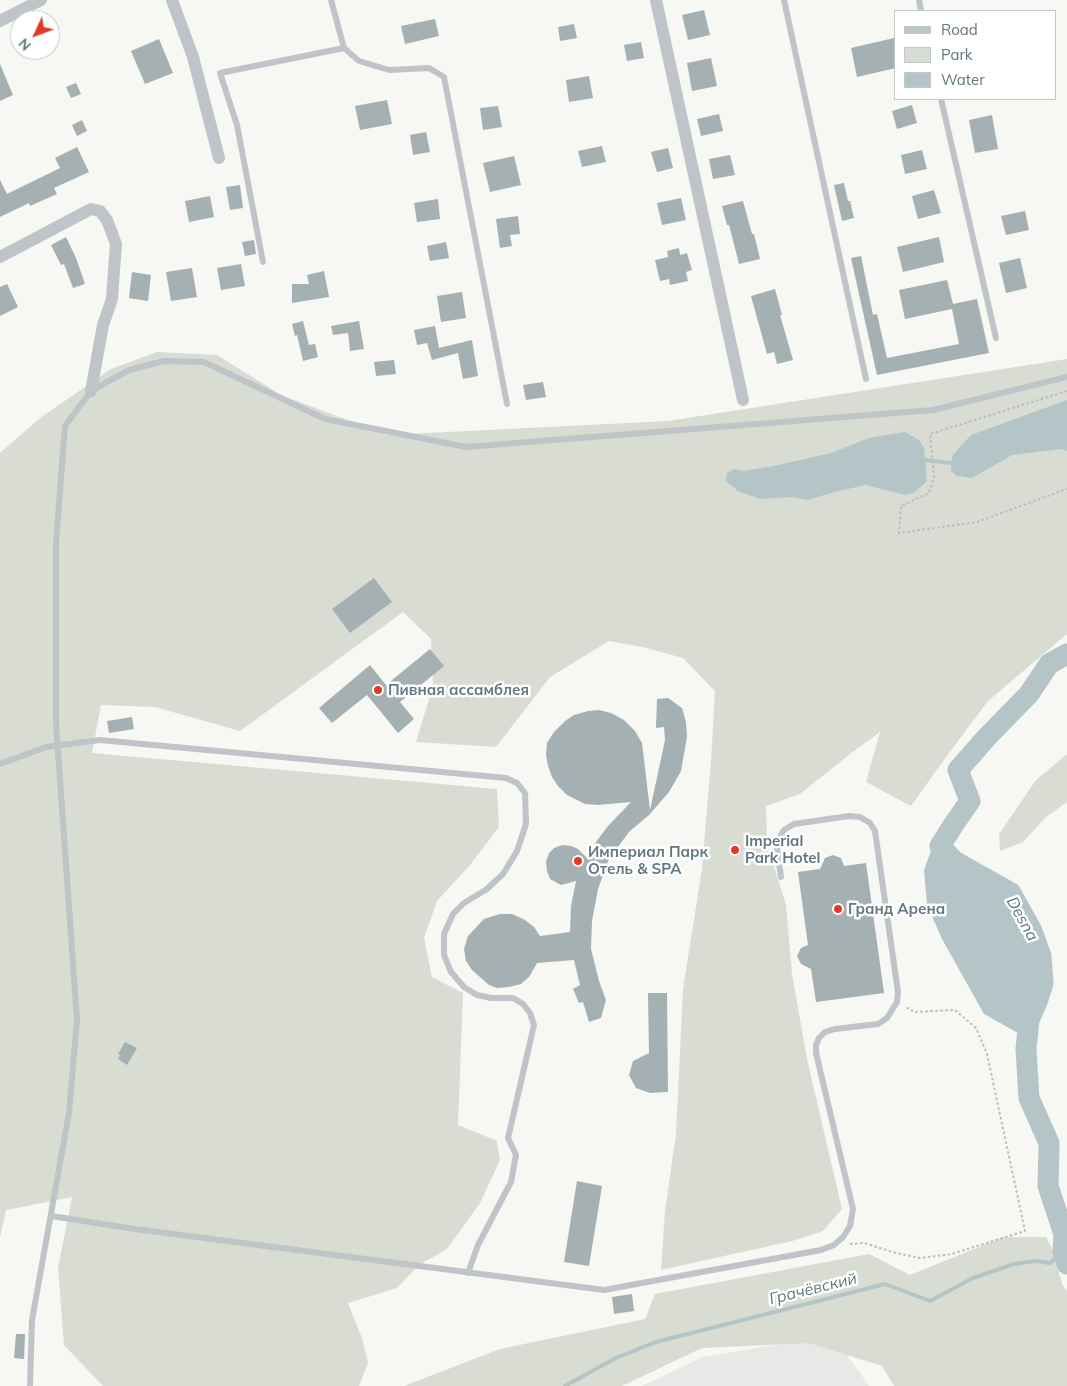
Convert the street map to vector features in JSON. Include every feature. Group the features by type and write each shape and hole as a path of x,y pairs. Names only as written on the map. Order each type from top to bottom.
{"street":[{"path":"0,21 41,0"},
{"path":"172,0 193,58 219,158"},
{"path":"656,0 743,400"},
{"path":"0,257 91,210 100,211 107,220 116,244 112,299 102,325 91,391"}],"lane":[{"path":"332,0 344,48 359,61 389,70 429,68 444,77 507,404"},
{"path":"784,0 866,379"},
{"path":"263,262 237,125 220,73 344,48"},
{"path":"941,100 996,338"},
{"path":"30,1386 32,1320 69,1113 77,1020 56,723 56,542 65,426 91,391 129,370 164,360 204,362 325,419 466,446 933,410 1067,377"},
{"path":"0,764 46,746 100,740 506,778 517,783 525,793 526,824 517,851 503,874 487,889 464,902 453,914 444,934 444,956 451,972 464,987 477,995 491,998 513,998 524,1004 530,1013 534,1025 508,1138 516,1156 511,1182 478,1245 468,1273"},
{"path":"50,1216 135,1229 604,1290 821,1250 834,1245 843,1237 850,1226 853,1209 816,1053 816,1044 825,1032 878,1024 887,1018 897,1002 898,992 876,831 870,823 860,817 850,816 794,824 784,830 779,839 777,849 782,877"}],"path":[{"path":"1067,391 930,434 934,476 929,493 901,506 899,533 977,522 1067,489"},
{"path":"834,1245 864,1243 920,1258 952,1254 1025,1231 987,1054 976,1028 955,1010 914,1012 897,1002"}],"shaded area":[{"path":"833,1335 869,1386 642,1386 703,1357"}],"green space":[{"path":"157,352 217,355 281,395 387,435 668,421 1067,359 1067,634 988,701 911,806 866,782 880,732 800,794 766,806 767,844 786,905 792,974 807,1059 842,1209 823,1231 792,1241 661,1270 665,1211 676,1134 683,989 702,869 715,691 683,658 643,647 609,641 550,677 496,747 416,742 433,686 431,639 403,612 240,731 155,707 101,705 92,753 497,789 499,827 470,865 437,901 424,938 432,977 463,993 458,1125 497,1141 500,1160 480,1203 447,1249 419,1265 397,1288 348,1303 362,1338 368,1363 359,1386 103,1386 64,1345 58,1268 72,1197 6,1210 0,1238 0,453 40,418 111,369"},
{"path":"1067,754 1067,802 1045,818 1023,842 1000,851 999,834 1036,780"},
{"path":"1004,1237 1046,1237 1054,1253 1062,1284 1067,1291 1067,1386 894,1386 882,1366 809,1343 702,1348 622,1386 404,1386 500,1349 645,1319 655,1294 869,1254 910,1275"}],"water":[{"path":"1067,400 1067,451 1061,449 1012,455 972,478 957,476 951,471 952,456 971,435"},
{"path":"905,432 919,440 924,448 927,481 914,493 905,495 866,485 808,500 792,497 760,499 738,491 726,481 727,473 734,469 743,471 774,466 831,453 869,438"},
{"path":"940,846 996,885 1011,893 1031,929 1041,956 1043,983 1027,1038 984,1014 942,939 927,905 924,870 931,851"}],"building":[{"path":"704,10 710,35 688,40 682,15"},
{"path":"435,19 439,36 405,44 401,26"},
{"path":"574,24 577,38 560,41 558,27"},
{"path":"894,38 894,68 857,77 851,48"},
{"path":"159,39 173,73 145,84 131,51"},
{"path":"641,42 644,58 627,61 624,45"},
{"path":"711,58 717,86 692,91 687,63"},
{"path":"0,64 13,95 0,101"},
{"path":"589,76 593,98 569,102 566,80"},
{"path":"76,83 81,94 71,98 66,87"},
{"path":"387,100 392,124 360,130 355,106"},
{"path":"912,105 917,123 897,129 892,111"},
{"path":"498,106 502,127 483,130 480,108"},
{"path":"719,114 723,131 701,136 697,119"},
{"path":"992,115 998,149 975,153 969,120"},
{"path":"82,120 87,131 77,136 72,125"},
{"path":"426,132 430,152 413,155 410,135"},
{"path":"602,146 606,162 582,167 578,151"},
{"path":"77,147 89,172 54,188 57,194 30,206 29,203 0,217 0,180 7,194 60,168 55,158"},
{"path":"668,148 673,168 657,172 651,152"},
{"path":"922,150 927,169 905,174 901,155"},
{"path":"730,155 735,175 713,179 709,159"},
{"path":"514,156 521,185 490,192 483,163"},
{"path":"844,183 854,218 842,221 834,185"},
{"path":"240,185 243,208 230,210 226,187"},
{"path":"934,190 941,213 918,219 912,196"},
{"path":"210,196 214,217 189,222 185,201"},
{"path":"681,198 686,220 662,225 657,203"},
{"path":"438,199 440,219 417,222 414,203"},
{"path":"743,201 760,259 739,264 722,206"},
{"path":"1025,211 1029,230 1006,235 1001,216"},
{"path":"518,216 520,234 510,235 512,246 500,248 496,219"},
{"path":"66,237 85,284 73,288 64,264 61,265 51,245"},
{"path":"939,237 944,262 903,272 897,247"},
{"path":"254,240 256,254 245,256 242,242"},
{"path":"446,242 449,258 430,261 427,246"},
{"path":"679,248 680,255 687,253 692,270 686,272 688,281 670,285 669,279 660,281 655,260 668,257 667,251"},
{"path":"861,256 873,315 877,314 887,358 959,344 952,309 905,319 899,290 947,280 953,304 977,299 989,353 877,375 851,258"},
{"path":"1020,258 1027,288 1006,293 999,263"},
{"path":"241,264 245,286 221,290 217,268"},
{"path":"192,268 197,297 171,301 166,272"},
{"path":"324,271 329,297 292,303 292,284 309,284 307,275"},
{"path":"132,272 151,275 148,301 129,298"},
{"path":"7,284 18,307 0,316 0,287"},
{"path":"775,289 782,315 780,315 793,360 777,364 774,352 767,354 751,296"},
{"path":"462,292 466,318 441,322 437,296"},
{"path":"303,321 309,345 315,344 318,357 303,361 297,335 295,336 292,324"},
{"path":"359,321 364,349 350,351 348,333 333,335 331,326"},
{"path":"435,326 439,348 472,340 478,376 463,379 458,353 432,360 427,343 417,345 414,330"},
{"path":"394,360 396,374 376,376 374,362"},
{"path":"543,382 546,397 526,400 523,385"},
{"path":"374,578 392,602 350,633 332,609"},
{"name":"Пивная ассамблея","path":"430,649 444,666 400,702 414,719 398,733 367,695 332,723 319,708 370,665 386,685"},
{"name":"Империал Парк Отель & SPA","path":"668,698 682,708 686,722 687,737 681,771 669,792 649,815 629,832 609,859 598,889 592,921 591,949 606,1000 601,1018 589,1022 583,1002 579,1003 573,989 580,985 574,960 537,963 529,977 521,984 497,988 489,985 472,970 466,961 464,949 468,936 484,919 500,914 512,914 525,920 534,927 540,936 570,932 571,906 576,881 561,885 550,879 546,862 549,853 554,848 562,845 571,846 578,849 587,858 608,826 631,802 598,805 585,804 567,795 552,777 546,755 547,743 554,732 574,715 599,710 611,713 624,720 635,731 642,743 650,810 665,740 664,727 656,728 657,699"},
{"path":"132,717 134,729 109,733 107,721"},
{"name":"Гранд Арена","path":"833,855 841,858 844,866 866,863 884,993 816,1002 811,969 801,964 797,956 801,948 808,945 798,872 820,869 825,858"},
{"path":"648,993 667,993 668,1092 650,1093 636,1088 629,1075 633,1061 649,1053"},
{"path":"125,1042 137,1048 127,1065 118,1059 120,1055 118,1054"},
{"path":"577,1181 602,1186 589,1266 564,1262"},
{"path":"632,1294 634,1311 614,1314 612,1297"},
{"path":"16,1334 25,1334 24,1359 14,1358"}],"waterway":[{"path":"925,460 951,463"},
{"name":"Desna","path":"1067,654 1049,664 1029,694 958,770 970,801 940,846 954,861 1011,893 1031,929 1041,956 1043,983 1029,1020 1026,1049 1029,1098 1049,1143 1048,1186 1064,1234 1063,1251 1067,1264"},
{"name":"Грачёвский","path":"565,1386 616,1358 656,1342 885,1284 930,1301 973,1278 1014,1264 1035,1261 1050,1263 1063,1251"}],"place":[{"name":"Пивная ассамблея","path":"378,690"},
{"name":"Imperial Park Hotel","path":"735,850"},
{"name":"Империал Парк Отель & SPA","path":"578,861"},
{"name":"Гранд Арена","path":"838,909"}]}
